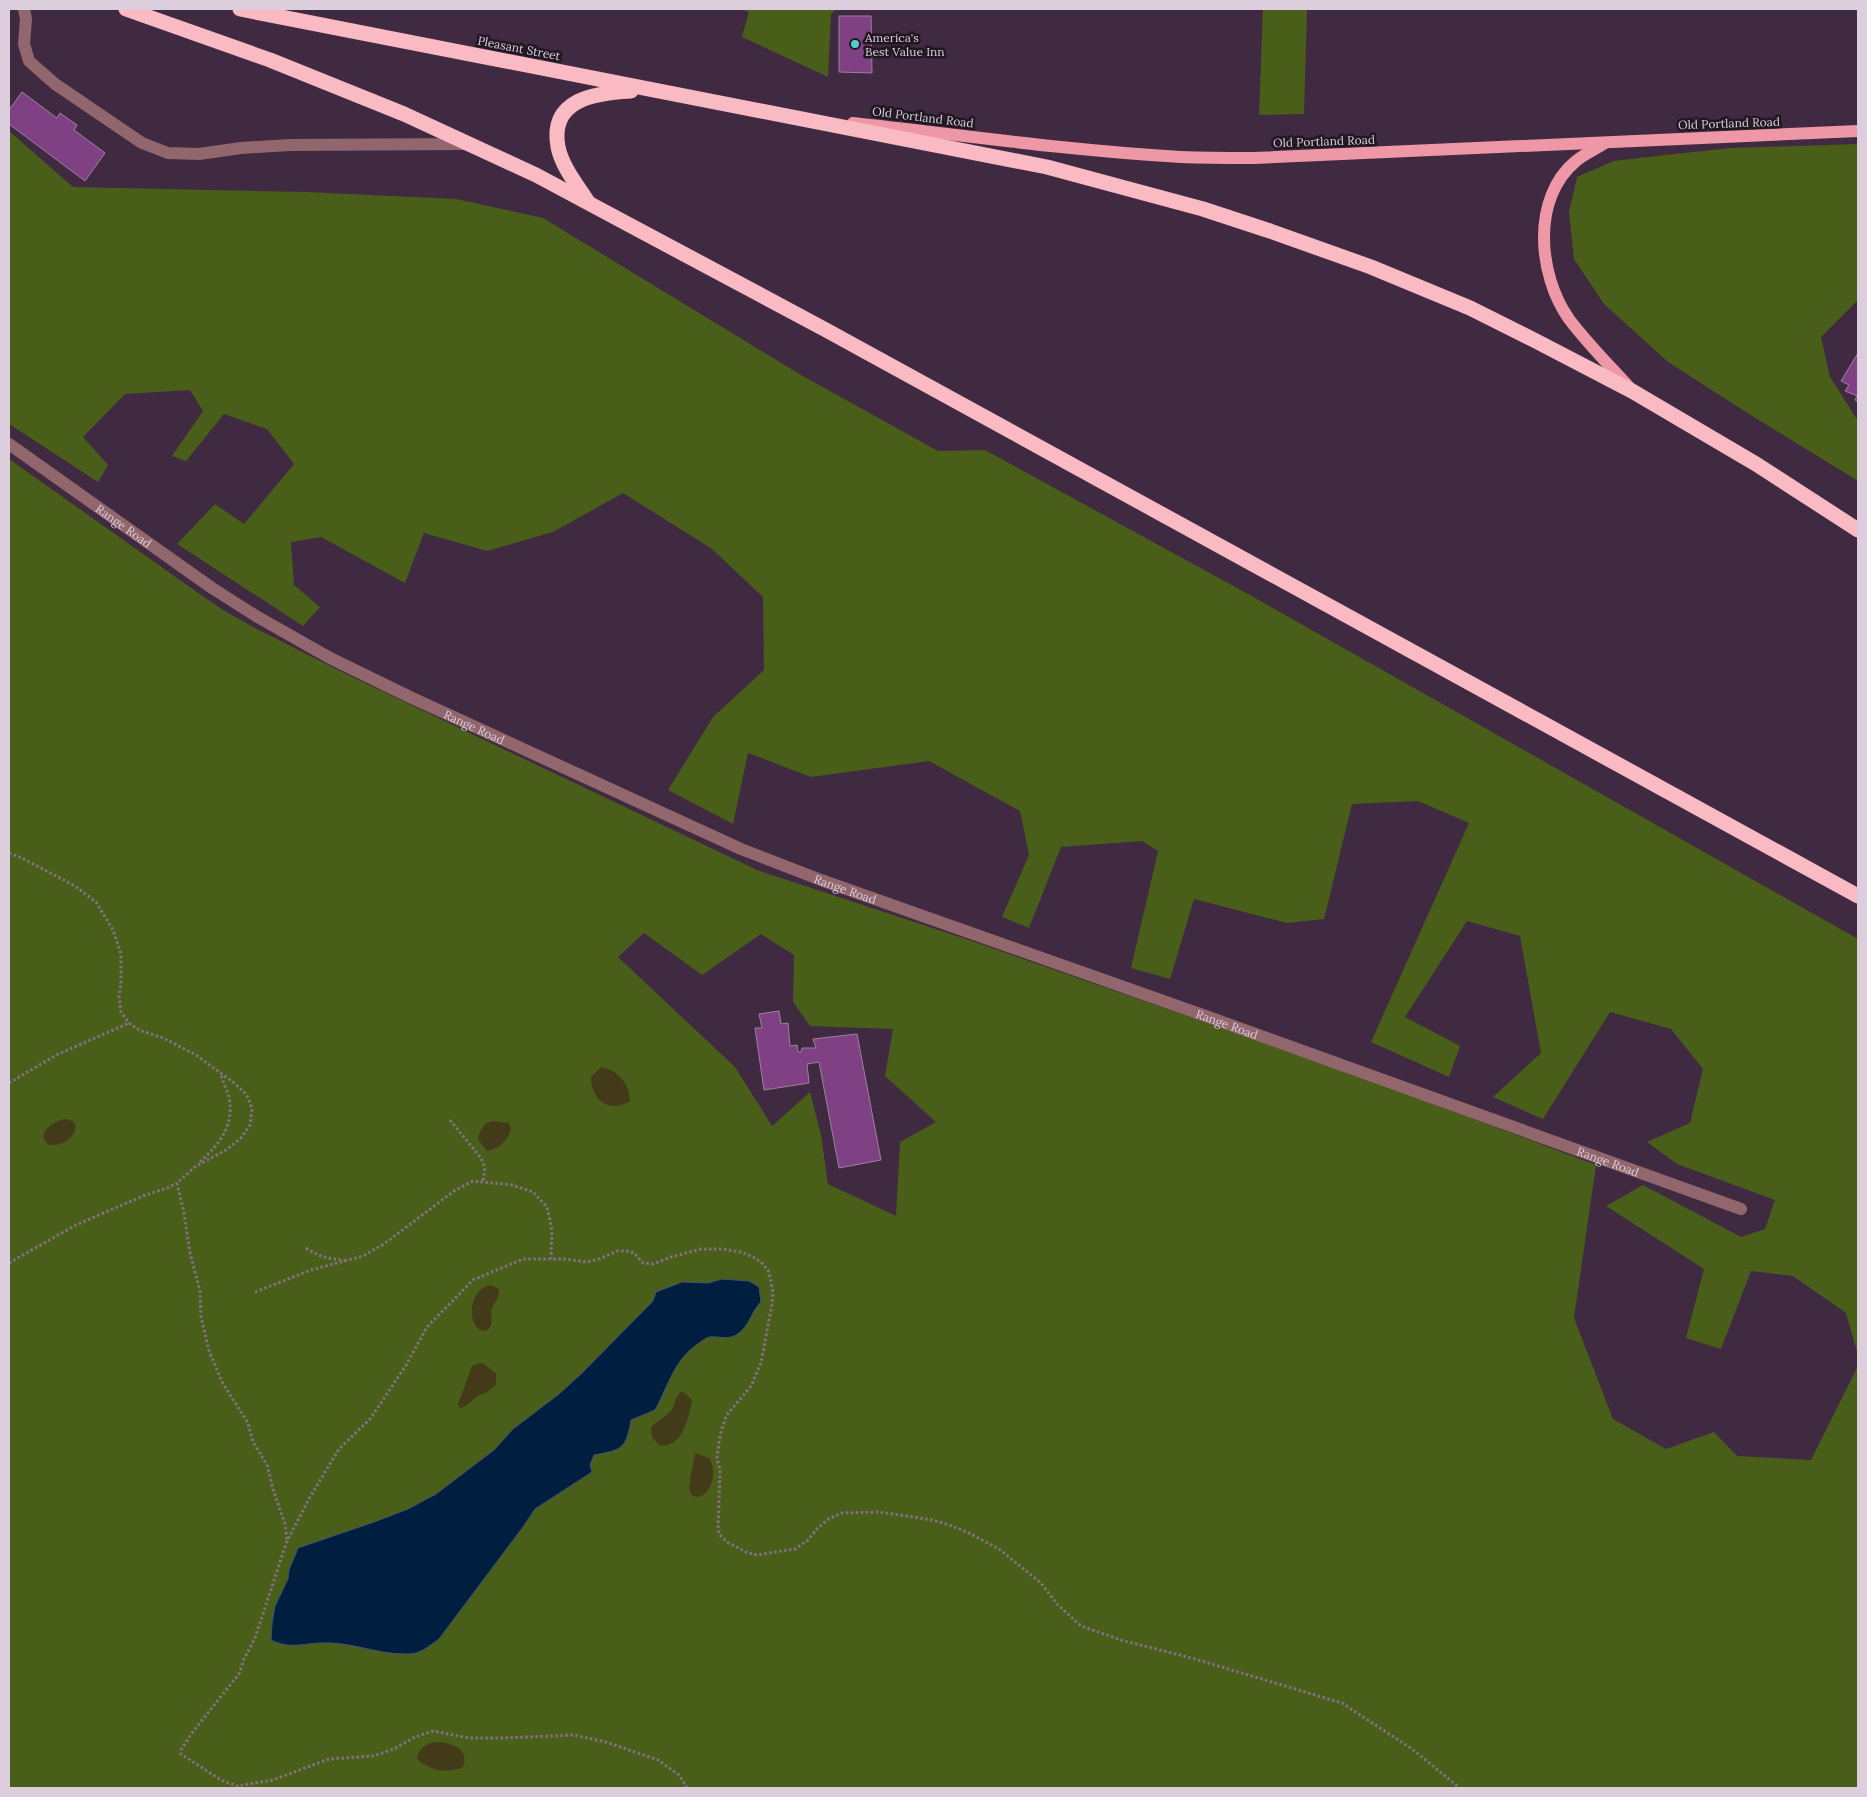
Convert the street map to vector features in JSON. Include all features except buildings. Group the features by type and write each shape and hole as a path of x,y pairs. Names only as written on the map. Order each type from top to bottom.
{"highway":[{"path":"126,9 270,60 404,114 588,202 826,330 1858,896"},
{"name":"Pleasant Street","path":"240,9 1047,166 1195,207 1270,231 1371,267 1470,308 1534,340 1632,391 1756,464 1858,530"},
{"path":"588,202 567,168 558,148 557,132 560,119 568,108 578,100 591,96 616,92 655,90"}],"main road":[{"name":"Old Portland Road","path":"793,116 1047,145 1181,157 1254,158 1326,156 1858,132"},
{"path":"1607,142 1576,161 1563,175 1552,192 1547,212 1544,257 1550,278 1568,317 1632,391"}],"street":[{"path":"24,9 26,19 24,44 29,61 55,84 142,142 168,153 199,154 241,148 290,145 470,144"},
{"name":"Range Road","path":"9,444 212,588 256,616 330,658 410,697 741,849 821,880 1741,1209"}],"path":[{"path":"9,853 75,886 96,902 113,930 121,954 119,996 122,1012 129,1023 140,1030 163,1038 196,1055 245,1093 249,1099 252,1110 250,1125 242,1138 226,1150 196,1166"},
{"path":"9,1082 58,1054 129,1023"},
{"path":"9,1263 74,1226 177,1183 196,1166 217,1146 226,1131 229,1117 229,1098 220,1074"},
{"path":"450,1120 481,1158 485,1168 483,1181"},
{"path":"255,1292 312,1270 363,1256 384,1244 454,1191 474,1181 512,1185 533,1192 547,1207 552,1230 551,1259"},
{"path":"177,1183 190,1252 200,1291 201,1317 209,1351 223,1384 248,1424 253,1442 267,1465 285,1524 287,1541"},
{"path":"306,1248 316,1255 327,1259 347,1260"},
{"path":"687,1788 679,1775 658,1760 606,1742 574,1735 469,1738 433,1732 415,1737 394,1749 373,1756 330,1758 273,1780 238,1787 221,1780 181,1754 181,1750 191,1734 239,1674 258,1631 287,1541 310,1497 340,1449 375,1411 406,1365 427,1327 473,1280 523,1259 586,1262 599,1259 617,1251 627,1251 634,1253 643,1263 653,1264 701,1249 722,1249 741,1252 764,1264 769,1272 773,1299 761,1363 751,1386 726,1416 718,1446 717,1457 720,1471 718,1529 720,1535 737,1548 757,1555 795,1549 807,1541 817,1528 827,1520 842,1513 878,1512 932,1520 967,1532 999,1549 1041,1583 1056,1604 1081,1626 1122,1640 1195,1659 1342,1703 1412,1749 1460,1788"}],"green space":[{"path":"740,9 836,9 831,14 828,77 742,37 749,12"},
{"path":"1263,9 1307,9 1304,114 1259,115"},
{"path":"9,131 73,187 306,192 456,199 543,218 801,375 938,451 985,450 1248,594 1858,939 1858,1355 1846,1313 1793,1276 1751,1271 1721,1349 1686,1338 1704,1269 1606,1206 1643,1185 1741,1237 1765,1229 1775,1200 1677,1164 1647,1142 1690,1123 1703,1069 1671,1029 1610,1012 1543,1119 1493,1097 1541,1053 1520,936 1467,921 1405,1017 1460,1046 1449,1077 1371,1042 1469,823 1418,801 1352,804 1324,919 1287,923 1194,899 1170,979 1131,968 1158,851 1142,841 1061,847 1029,928 1002,917 1029,855 1020,811 929,761 811,777 748,753 733,824 668,790 713,717 764,670 763,597 712,549 623,493 553,532 487,551 424,533 405,583 321,537 291,542 294,585 320,607 303,626 177,544 215,504 244,524 294,464 267,429 224,414 186,461 172,456 203,411 190,390 125,394 83,437 108,465 98,482 9,424"},
{"path":"1858,144 1858,300 1821,337 1830,377 1858,421 1858,481 1668,362 1604,304 1574,259 1569,212 1577,177 1614,161 1731,148"},
{"path":"9,459 223,610 255,628 340,671 757,870 969,940 1376,1082 1596,1165 1574,1318 1613,1419 1666,1449 1714,1432 1737,1456 1811,1460 1858,1366 1858,1788 9,1788","holes":["644,933 702,975 761,934 794,955 793,1002 810,1026 893,1029 885,1076 936,1122 900,1142 896,1216 828,1184 821,1135 810,1092 772,1126 735,1067 618,957"]}],"sand":[{"path":"601,1067 613,1071 621,1078 625,1083 630,1101 615,1106 603,1103 598,1098 594,1092 591,1077"},
{"path":"65,1119 73,1121 76,1126 75,1131 67,1141 49,1145 43,1136 44,1132 51,1125"},
{"path":"492,1121 509,1123 511,1129 502,1144 487,1151 478,1139 485,1124"},
{"path":"491,1285 499,1289 499,1292 491,1312 491,1326 486,1331 479,1329 475,1325 472,1318 472,1310 477,1294 483,1288"},
{"path":"480,1363 496,1373 496,1385 467,1405 459,1408 458,1404 472,1366"},
{"path":"681,1392 685,1393 692,1400 683,1431 673,1442 667,1445 659,1445 652,1437 651,1428 670,1412 677,1396"},
{"path":"695,1453 709,1458 713,1468 710,1486 699,1497 693,1496 689,1486"},
{"path":"440,1742 459,1749 464,1757 463,1767 445,1771 433,1769 417,1759 422,1748 432,1743"}],"water":[{"path":"722,1279 749,1281 759,1287 761,1302 741,1332 726,1338 708,1337 691,1349 673,1373 655,1410 631,1420 627,1437 617,1449 594,1455 590,1465 592,1472 535,1509 439,1639 413,1654 397,1654 331,1643 290,1645 271,1640 275,1606 288,1579 289,1570 298,1548 408,1509 436,1494 494,1450 513,1429 559,1394 581,1374 653,1301 656,1292 682,1282 708,1283"}],"place":[{"name":"America's Best Value Inn","path":"855,44"}]}
